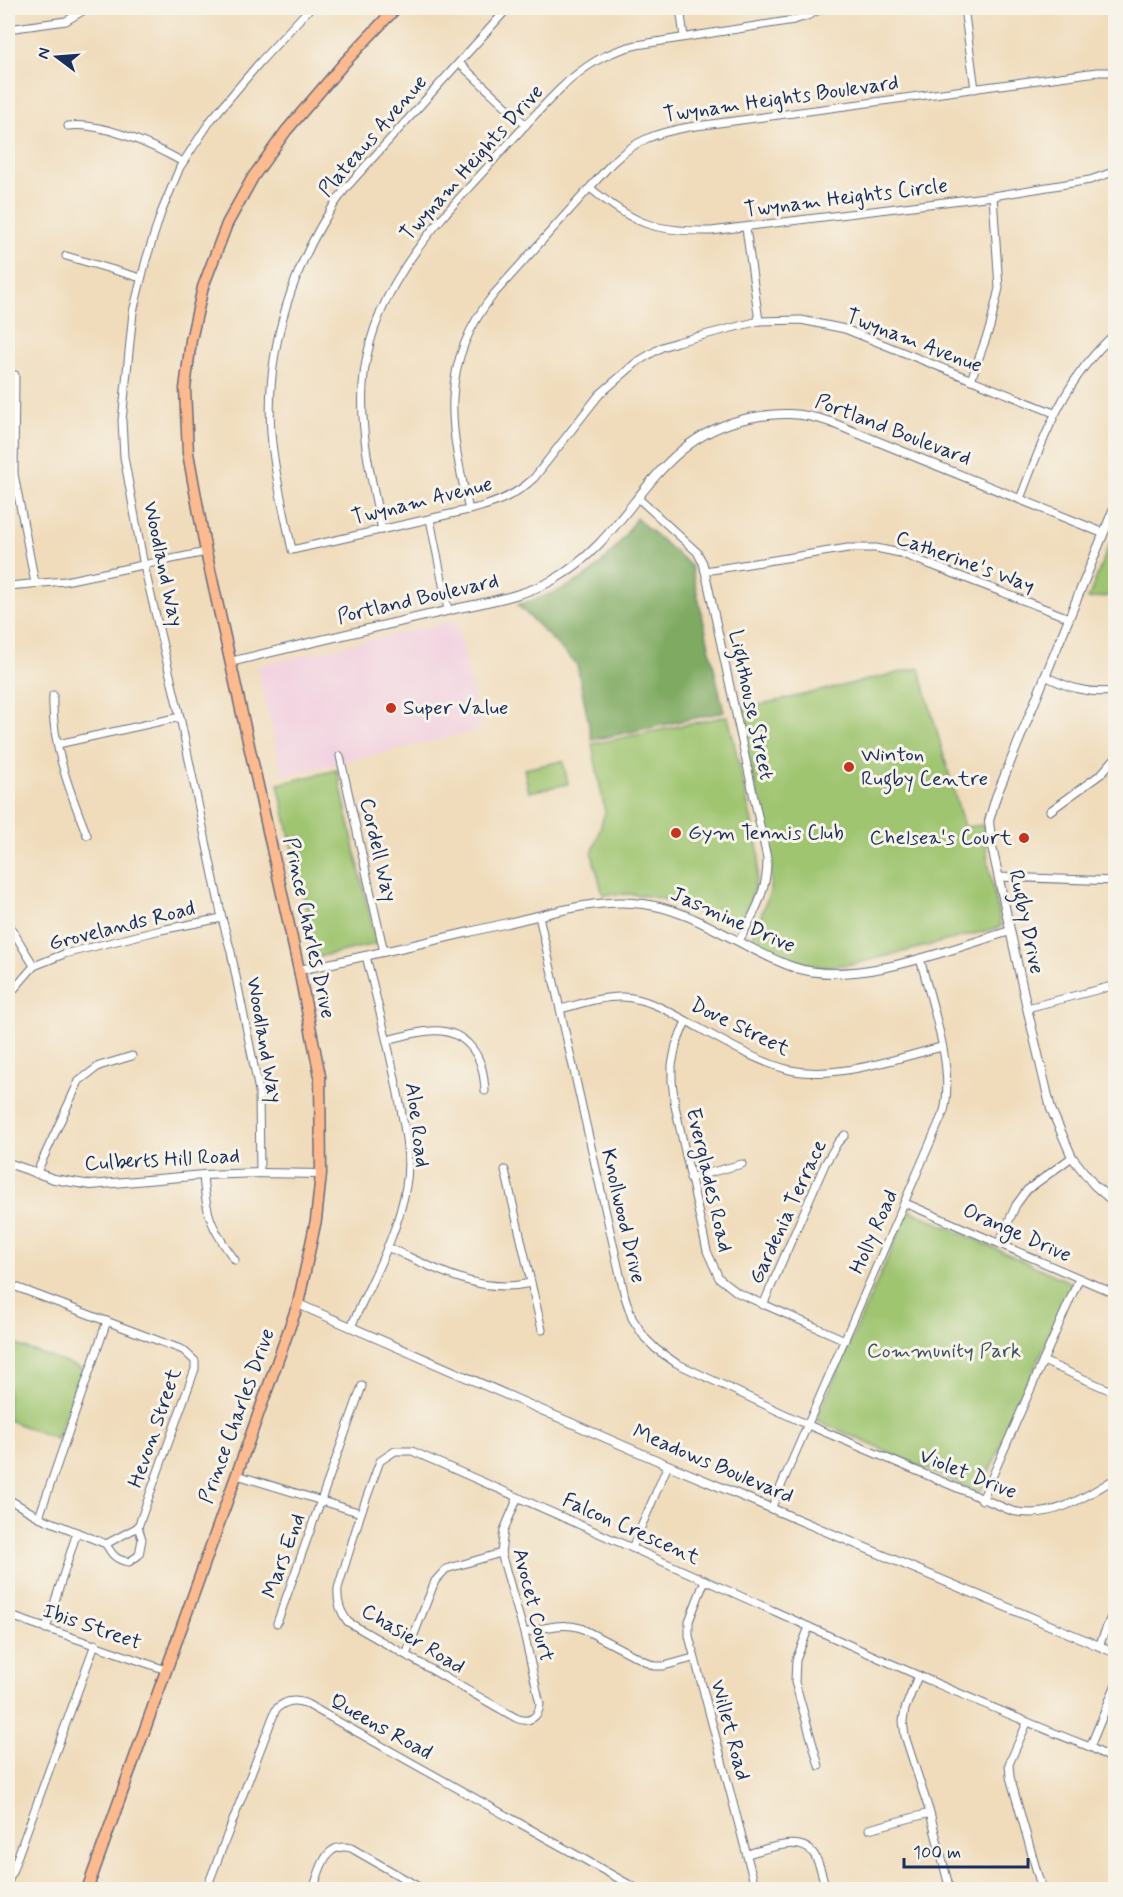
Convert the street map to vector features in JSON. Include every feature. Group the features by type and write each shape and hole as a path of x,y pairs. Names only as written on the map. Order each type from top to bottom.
{"highway":[{"name":"Prince Charles Drive","path":"91,1888 166,1670 298,1304 316,1220 321,1174 320,1076 299,970 206,552 188,453 185,389 190,340 203,287 227,224 253,177 286,131 345,62 396,8"}],"street":[{"path":"8,29 66,21 88,8"},
{"name":"Woodland Way","path":"260,1173 260,1091 180,717 144,566 124,457 122,421 133,312 141,278 161,213 183,162 211,120 310,8"},
{"name":"Plateaus Avenue","path":"292,550 274,455 270,413 274,366 287,304 311,244 336,202 374,155 508,8"},
{"path":"680,8 684,37"},
{"name":"Twynam Heights Drive","path":"382,530 368,465 362,416 364,372 374,333 392,289 416,248 570,79 602,56 621,48 794,20 823,8"},
{"path":"964,8 975,89"},
{"path":"459,63 526,125"},
{"name":"Twynam Heights Boulevard","path":"469,510 458,465 452,423 453,386 461,351 468,335 484,307 627,149 655,134 689,127 1098,72 1116,72"},
{"path":"68,126 79,125 148,143 183,162"},
{"name":"Twynam Heights Circle","path":"590,188 623,214 656,228 682,231 746,228 993,196 1090,180 1116,171"},
{"path":"971,380 990,327 999,288 993,196"},
{"path":"746,228 759,321"},
{"path":"66,256 141,278"},
{"name":"Twynam Avenue","path":"292,550 469,510 502,500 523,488 545,467 599,395 637,362 662,347 759,321 801,320 845,329 1054,413"},
{"path":"1020,499 1054,413 1084,366 1116,333"},
{"path":"15,375 11,474 35,583"},
{"name":"Portland Boulevard","path":"230,662 519,593 554,579 577,564 602,542 666,463 702,434 746,418 794,413 814,417 1103,533"},
{"name":"Lighthouse Street","path":"638,498 697,552 705,571 767,858 767,873 762,896 739,941"},
{"name":"Rugby Drive","path":"1116,504 990,814 998,877 1051,1109 1072,1157 1094,1185 1116,1204"},
{"path":"430,519 448,610"},
{"name":"Catherine's Way","path":"705,571 848,548 876,548 900,553 1069,618"},
{"path":"8,586 65,581 206,552"},
{"path":"1046,676 1092,693 1116,691"},
{"path":"53,694 52,717 65,775 87,835"},
{"path":"58,744 180,717"},
{"name":"Cordell Way","path":"340,756 384,952"},
{"path":"1050,811 1101,774 1116,757"},
{"path":"998,877 1116,881"},
{"name":"Jasmine Drive","path":"299,970 539,916 603,904 644,903 684,915 782,963 817,972 850,972 920,958 1010,931"},
{"name":"Knollwood Drive","path":"539,916 622,1286 636,1325 650,1344 668,1358 808,1425"},
{"name":"Grovelands Road","path":"8,996 34,966 64,954 161,930 222,918"},
{"path":"8,923 34,966"},
{"name":"Aloe Road","path":"351,1327 387,1247 404,1195 408,1158 387,1040 366,956"},
{"name":"Holly Road","path":"771,1509 939,1125 946,1103 948,1076 920,958"},
{"path":"1027,1008 1116,985"},
{"name":"Dove Street","path":"561,1009 604,999 627,997 653,1005 766,1062 789,1070 808,1073 831,1072 863,1066 942,1047"},
{"name":"Everglades Road","path":"686,1021 674,1056 672,1082 704,1243 717,1274 731,1289 845,1340"},
{"path":"387,1040 424,1031 447,1031 458,1036 473,1050 481,1063 485,1091"},
{"path":"36,1174 79,1081 99,1066 132,1056"},
{"name":"Gardenia Terrace","path":"763,1305 825,1164 837,1142 845,1135"},
{"path":"999,1243 1013,1211 1027,1190 1072,1157"},
{"name":"Culberts Hill Road","path":"8,1163 54,1179 91,1185 203,1175 321,1174"},
{"path":"690,1178 742,1164"},
{"path":"505,1170 542,1330"},
{"path":"203,1175 205,1204 216,1234 235,1260"},
{"name":"Orange Drive","path":"905,1203 1116,1294"},
{"path":"387,1247 476,1284 509,1287 531,1283"},
{"path":"982,1500 1079,1279"},
{"name":"Hevon Street","path":"8,1284 183,1350 195,1361 195,1369 138,1527 142,1539 139,1555 129,1562 114,1558 106,1544"},
{"name":"Meadows Boulevard","path":"298,1304 771,1509 1116,1653"},
{"path":"39,1517 108,1321"},
{"path":"1043,1361 1116,1393"},
{"name":"Mars End","path":"278,1623 362,1386"},
{"name":"Violet Drive","path":"808,1425 982,1500 1026,1514 1041,1513 1072,1503 1116,1478"},
{"name":"Falcon Crescent","path":"361,1513 380,1461 395,1451 412,1451 918,1677 1089,1747 1116,1761"},
{"path":"632,1548 668,1465"},
{"path":"237,1475 361,1513"},
{"name":"Avocet Court","path":"518,1497 504,1530 501,1553 524,1633 540,1704 538,1713 530,1719"},
{"path":"8,1499 39,1517 106,1544 138,1527"},
{"name":"Chasier Road","path":"361,1513 338,1588 337,1600 348,1622 516,1718 530,1719"},
{"path":"46,1629 77,1532"},
{"path":"405,1656 435,1581 440,1574 446,1569 501,1553"},
{"name":"Willet Road","path":"705,1580 689,1621 689,1636 756,1890"},
{"path":"1099,1646 1116,1604"},
{"name":"Ibis Street","path":"8,1615 166,1670"},
{"path":"524,1633 559,1624 570,1625 581,1628 654,1666 664,1666 693,1658"},
{"path":"809,1627 796,1660 795,1682 819,1766"},
{"path":"8,1883 11,1860 95,1644"},
{"path":"918,1677 905,1709 903,1721 905,1736 930,1813 950,1890"},
{"path":"1089,1747 1116,1684"},
{"name":"Queens Road","path":"206,1890 276,1709 282,1704 297,1700 305,1702 639,1890"},
{"path":"1027,1723 1009,1764 1010,1777 1042,1890"},
{"path":"868,1829 930,1813"},
{"path":"747,1854 788,1845 807,1846 816,1857 826,1890"},
{"path":"313,1890 327,1854 338,1846 351,1848 424,1890"}],"shaded area":[{"path":"457,620 481,730 283,776 257,666"}],"green space":[{"path":"636,518 691,566 724,712 592,740 577,665 518,605 557,591 587,575 612,552"},
{"path":"1115,530 1115,595 1088,599"},
{"name":"Winton Rugby Centre","path":"919,668 964,827 984,825 988,862 1001,927 853,964 822,967 792,960 751,941 770,892 772,860 738,710"},
{"name":"Gym Tennis Club","path":"728,716 759,854 754,891 742,918 736,922 722,921 655,897 632,894 603,895 592,854 605,812 592,744"},
{"path":"563,761 568,784 529,792 524,769"},
{"path":"337,770 376,944 317,957 278,784"},
{"name":"Community Park","path":"909,1210 1072,1283 980,1493 816,1420"},
{"path":"8,1342 83,1369 56,1439 8,1420"}],"place":[{"name":"Super Value","path":"391,708"},
{"name":"Winton Rugby Centre","path":"849,767"},
{"name":"Gym Tennis Club","path":"676,833"},
{"name":"Chelsea's Court","path":"1024,838"}]}
